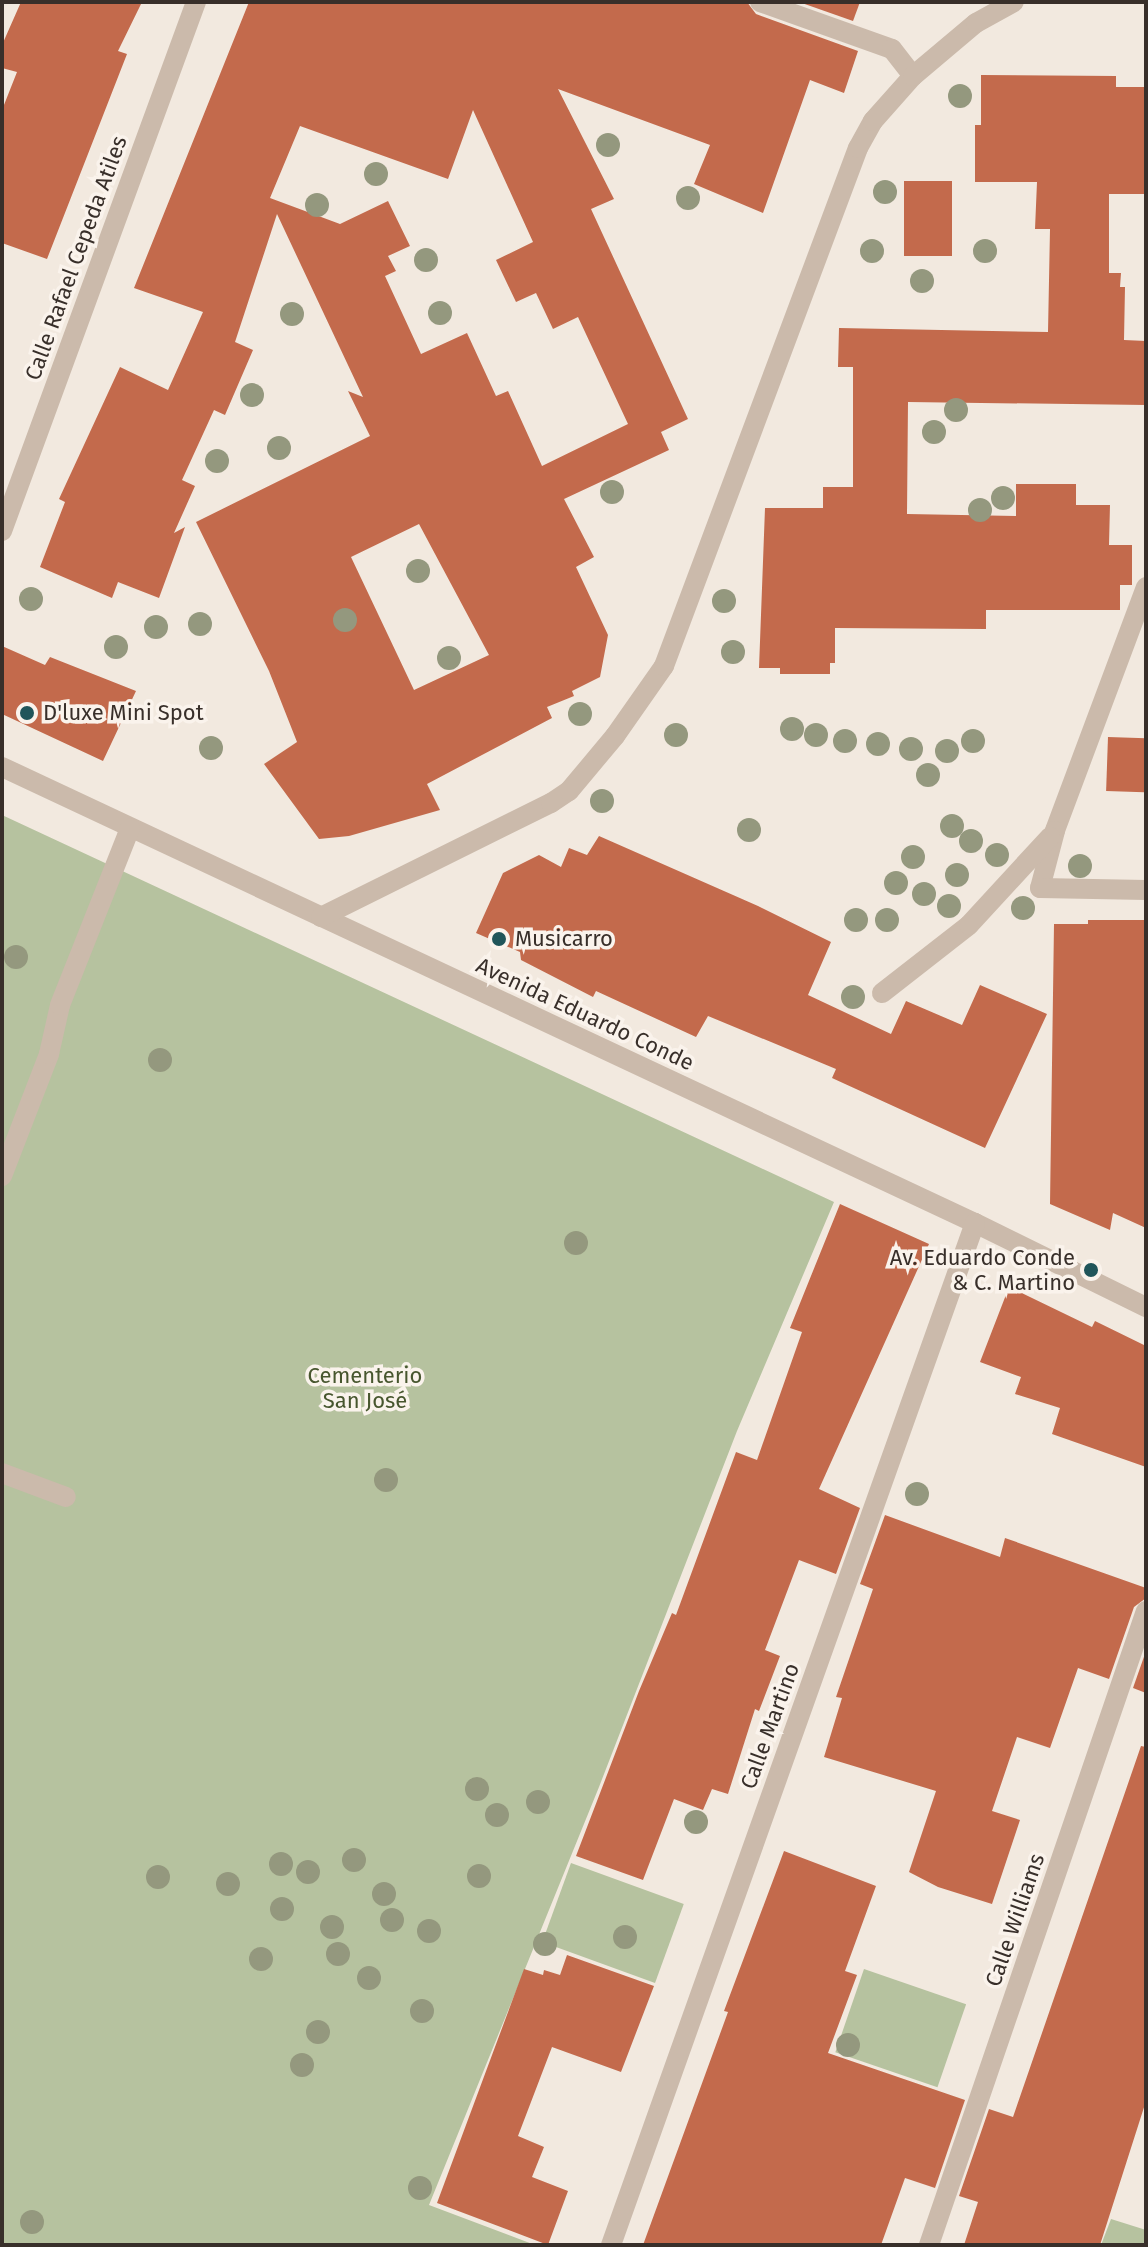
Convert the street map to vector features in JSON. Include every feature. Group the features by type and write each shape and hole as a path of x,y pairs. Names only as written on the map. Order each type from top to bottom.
{"street":[{"name":"Calle Rafael Cepeda Atiles","path":"2,531 196,2"},
{"path":"760,2 892,49 913,76"},
{"path":"321,917 551,803 569,791 615,736 664,666 846,172 873,121 913,76 976,23 1014,2"},
{"path":"1146,587 1055,831 1040,888 1146,890"},
{"name":"Avenida Eduardo Conde","path":"2,767 975,1223 1146,1307"},
{"path":"2,1176 49,1054 60,1005 130,828"},
{"path":"882,993 969,925 1055,831"},
{"name":"Calle Martino","path":"611,2245 975,1223"},
{"path":"2,1473 66,1497"},
{"name":"Calle Williams","path":"929,2245 1146,1611"}],"green space":[{"name":"Cementerio San José","path":"2,815 834,1202 737,1431 599,1787 429,2205 535,2245 2,2245"},
{"path":"571,1863 684,1904 655,1983 542,1942"},
{"path":"864,1969 966,2004 937,2087 835,2052"},
{"path":"1111,2219 1146,2230 1146,2245 1101,2245"}],"building":[{"path":"21,2 142,2 118,51 127,54 47,259 2,243 2,110 17,72 2,68 2,45"},
{"path":"249,2 747,2 756,14 858,51 844,93 810,80 763,213 694,184 710,145 558,89 614,199 591,209 688,419 661,432 669,450 564,499 594,557 576,567 608,635 600,677 572,691 574,696 547,707 552,718 427,784 440,810 349,836 319,839 264,764 297,742 269,671 196,522 370,436 348,391 363,397 277,214 235,342 253,350 225,415 214,410 182,480 195,486 174,533 185,527 159,598 118,582 112,598 40,567 65,502 59,499 120,367 168,390 203,312 134,288","holes":["473,110 533,242 496,260 516,302 536,293 553,329 578,317 628,424 542,466 508,391 496,396 467,333 421,354 385,276 396,271 388,256 410,246 388,201 340,224 270,198 300,126 448,179","419,524 489,655 414,690 351,557"]},
{"path":"799,2 860,2 853,21"},
{"path":"981,75 1116,76 1116,87 1146,87 1146,194 1109,194 1109,273 1121,273 1120,287 1125,287 1124,340 1146,341 1146,405 908,402 907,514 1016,516 1016,484 1076,484 1076,505 1110,505 1109,545 1132,545 1132,585 1120,585 1120,610 986,610 986,629 835,628 835,663 830,663 830,674 780,674 780,668 759,668 765,508 823,508 823,487 853,487 853,367 838,367 839,328 1048,332 1050,229 1035,229 1037,182 975,182 975,125 981,125"},
{"path":"904,181 952,181 952,256 904,256"},
{"path":"2,646 45,665 50,657 136,691 103,761 2,714"},
{"path":"1108,737 1146,738 1144,792 1106,791"},
{"path":"599,836 758,906 831,942 808,995 891,1034 906,1001 962,1025 980,985 1047,1014 985,1148 832,1078 836,1069 708,1016 696,1037 596,991 593,997 521,960 520,952 476,933 503,873 539,855 561,867 569,848 587,855"},
{"path":"1088,920 1146,920 1146,1228 1113,1213 1110,1230 1050,1204 1054,924 1088,924"},
{"path":"840,1204 929,1244 819,1489 860,1508 836,1574 799,1560 765,1650 780,1656 759,1711 755,1709 728,1794 712,1789 703,1810 674,1799 643,1880 576,1856 639,1691 672,1613 676,1615 736,1452 757,1460 802,1332 790,1328"},
{"path":"1009,1287 1092,1327 1095,1321 1146,1346 1146,1467 1052,1434 1060,1408 1015,1394 1021,1377 980,1362"},
{"path":"885,1515 1000,1557 1005,1538 1146,1588 1146,1598 1134,1607 1109,1679 1078,1668 1050,1748 1017,1737 992,1811 1020,1820 992,1904 938,1887 909,1872 936,1791 824,1757 842,1698 836,1697 873,1589 860,1584"},
{"path":"1146,1651 1146,1693 1133,1688"},
{"path":"1141,1746 1146,1747 1146,2101 1100,2245 964,2245 978,2202 959,2196 989,2109 1013,2117"},
{"path":"784,1851 876,1886 845,1971 857,1975 828,2053 965,2100 935,2188 905,2178 881,2245 643,2245 728,2012 724,2011"},
{"path":"567,1955 654,1986 621,2072 552,2047 518,2136 544,2147 532,2177 568,2191 548,2245 437,2203 524,1969 543,1975 544,1970 560,1975"}],"place":[{"name":"D'luxe Mini Spot","path":"27,713"},
{"name":"Musicarro","path":"499,939"},
{"name":"Av. Eduardo Conde & C. Martino","path":"1091,1270"}]}
